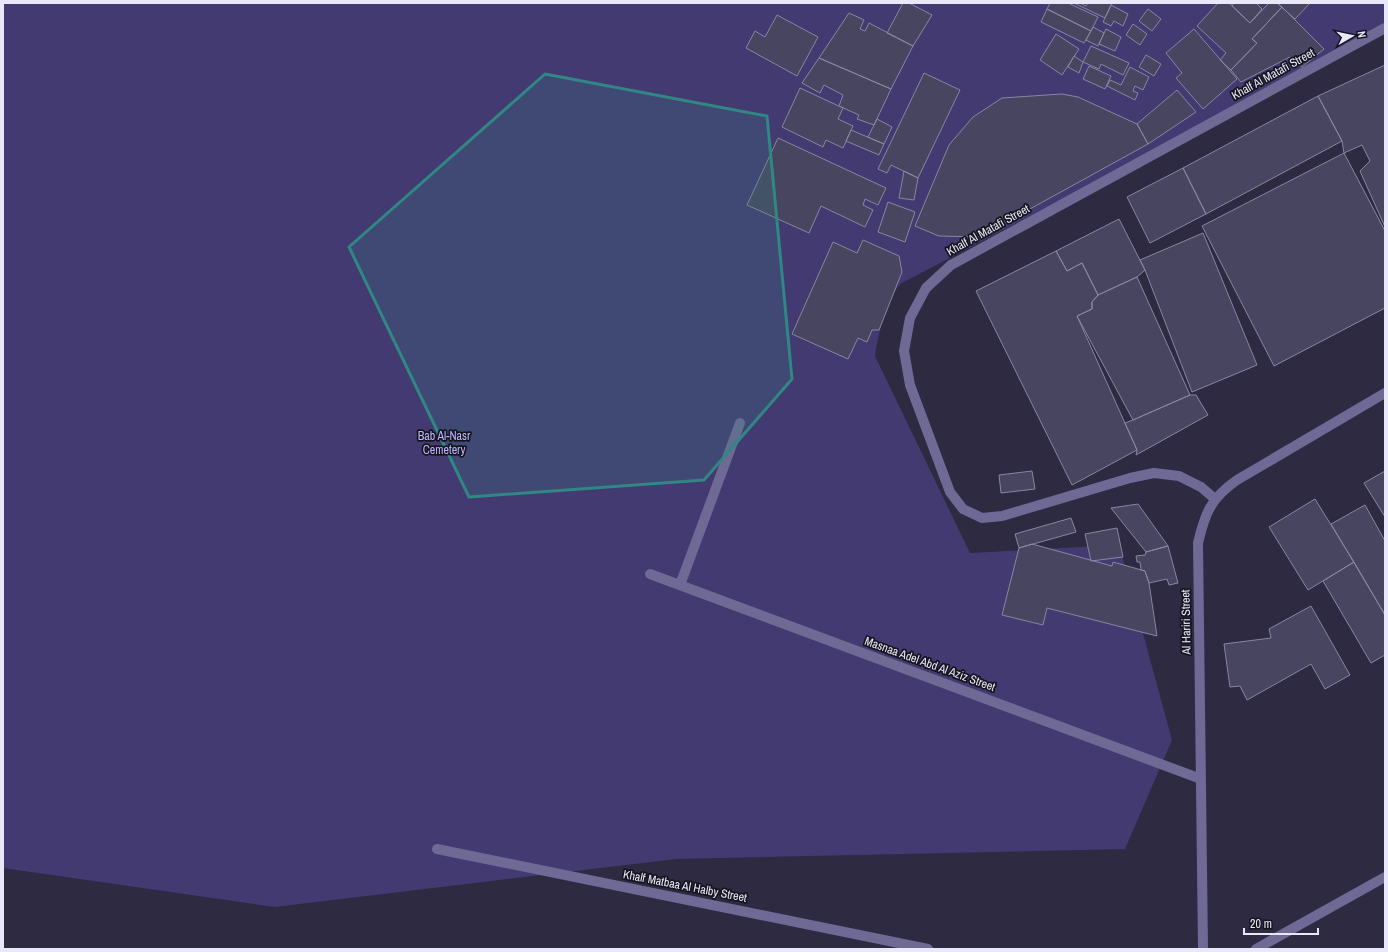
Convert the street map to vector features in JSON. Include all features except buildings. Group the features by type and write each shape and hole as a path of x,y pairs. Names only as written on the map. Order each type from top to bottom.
{"street":[{"name":"Khalf Al Matafi Street","path":"1215,499 1201,486 1179,476 1154,473 1130,478 1002,516 982,518 963,509 950,492 910,385 904,351 910,318 926,288 951,265 1385,28"},
{"name":"Al Hariri Street","path":"1203,949 1198,543 1203,520 1215,499 1225,488 1385,393"},
{"path":"680,585 740,423"},
{"name":"Masnaa Adel Abd Al Aziz Street","path":"650,574 1201,779"},
{"name":"Khalf Matbaa Al Halby Street","path":"437,849 928,949"},
{"path":"1256,949 1385,877"}],"highlighted area":[{"path":"545,74 767,116 792,379 704,480 469,497 349,247"}],"green space":[{"name":"Bab Al-Nasr Cemetery","path":"3,3 1385,3 1385,30 900,284 890,300 883,318 875,356 970,553 1119,545 1172,740 1125,849 676,859 275,907 3,868"}]}
